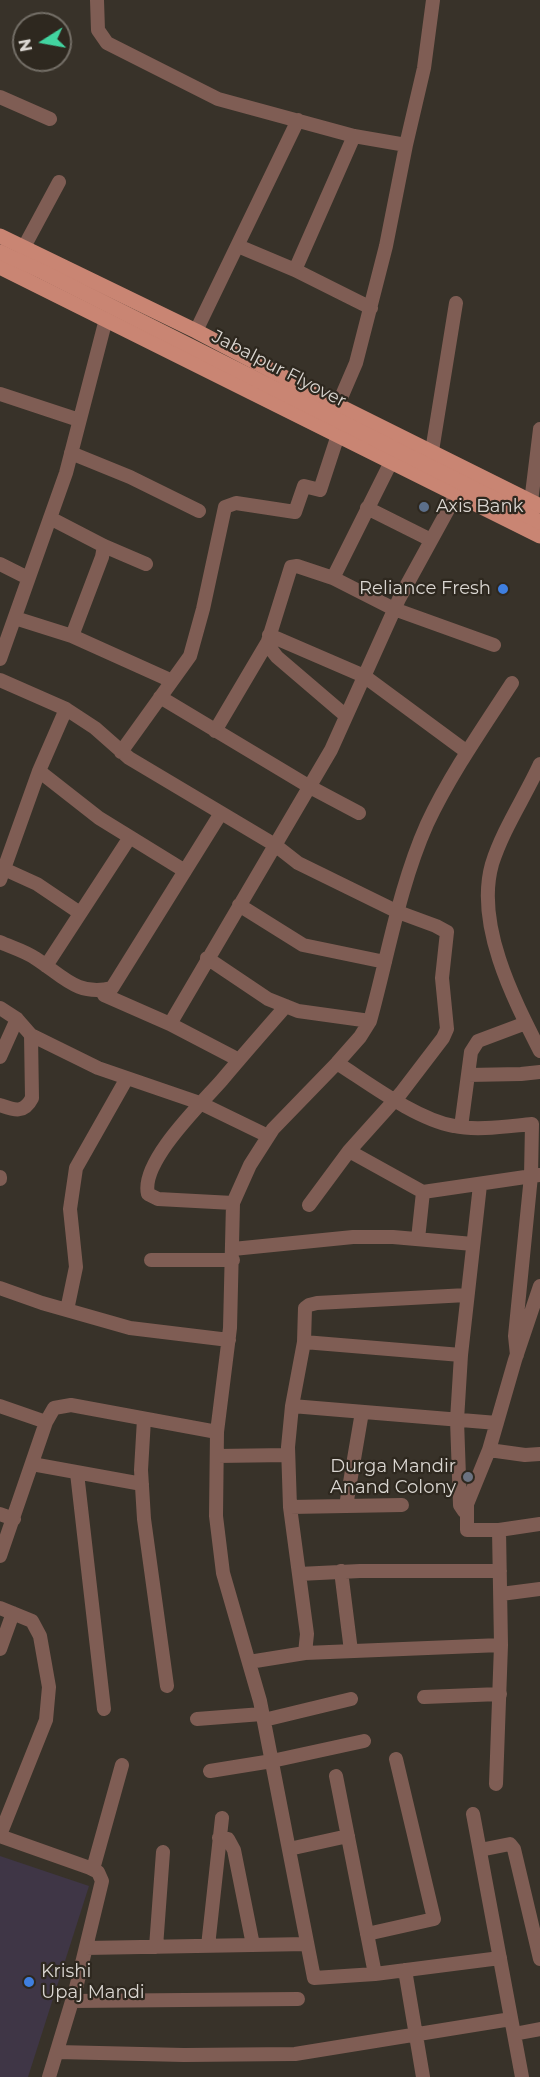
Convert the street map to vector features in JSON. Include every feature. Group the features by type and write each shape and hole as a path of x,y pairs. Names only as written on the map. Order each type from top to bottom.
{"main road":[{"path":"0,236 196,331 337,405 536,504"},
{"name":"Jabalpur Flyover","path":"0,252 540,522"},
{"path":"0,267 540,536"}],"street":[{"path":"97,0 98,30 107,43 218,99 354,136 406,145"},
{"path":"121,752 190,656 203,609 225,507 236,503 295,512 304,486 320,490 337,405 356,363 386,246 424,68 433,0"},
{"path":"0,97 50,119"},
{"path":"196,331 298,120"},
{"path":"295,270 354,136"},
{"path":"24,247 59,182"},
{"path":"238,246 295,270 371,308"},
{"path":"432,451 456,303"},
{"path":"0,659 71,453 106,320"},
{"path":"0,394 79,420"},
{"path":"536,504 540,429"},
{"path":"71,453 130,477 199,511"},
{"path":"333,578 391,462"},
{"path":"170,1024 331,750 394,609 470,471"},
{"path":"367,508 431,540"},
{"path":"50,518 104,546 146,564"},
{"path":"72,636 102,557 104,546"},
{"path":"0,564 28,578"},
{"path":"215,731 268,639 291,567 297,566 333,578 394,609 494,645"},
{"path":"15,618 72,636 172,681"},
{"path":"268,639 364,676 467,752"},
{"path":"268,639 277,657 346,716"},
{"path":"0,680 66,709 95,728 129,758 275,845 298,863 398,912 447,932 442,978 447,1029 395,1100 349,1151 309,1205"},
{"path":"500,1958 375,1974 314,1978 263,1717 222,1573 216,1516 217,1432 229,1340 233,1203 249,1165 273,1129 337,1063 370,1022 398,912 428,824 467,752 512,683"},
{"path":"160,697 310,787 358,813"},
{"path":"66,709 39,771 2,874 37,884 80,913"},
{"path":"540,764 492,864 488,891 488,909 503,973 540,1051"},
{"path":"39,771 99,818 185,871"},
{"path":"0,942 34,957 80,988 96,991 112,988 221,813"},
{"path":"46,966 130,837"},
{"path":"239,905 303,945 385,962"},
{"path":"207,958 268,999 298,1011 370,1022"},
{"path":"104,995 170,1024 239,1060"},
{"path":"233,1203 158,1199 148,1194 148,1183 159,1156 184,1120 286,1006"},
{"path":"0,1008 17,1019 31,1035 98,1068 200,1103 268,1136"},
{"path":"0,1057 17,1019"},
{"path":"461,1127 471,1052 478,1041 526,1023"},
{"path":"0,1105 12,1110 22,1110 28,1107 32,1098 31,1035"},
{"path":"337,1063 395,1100 436,1121 461,1127 536,1121 535,1176 514,1336 517,1354"},
{"path":"468,1074 540,1072"},
{"path":"67,1310 76,1267 70,1209 76,1168 127,1078"},
{"path":"349,1151 423,1192 535,1176"},
{"path":"465,1512 460,1505 457,1420 461,1355 480,1185"},
{"path":"417,1239 423,1192"},
{"path":"151,1260 233,1254 353,1237 473,1244"},
{"path":"540,1286 489,1450 465,1512 467,1530 499,1530 540,1524"},
{"path":"0,1288 130,1328 229,1340"},
{"path":"305,1653 307,1634 290,1507 288,1455 292,1406 304,1342 305,1308 317,1303 467,1294"},
{"path":"304,1342 461,1355"},
{"path":"0,1556 46,1422 54,1408 71,1405 217,1432"},
{"path":"0,1406 46,1422"},
{"path":"292,1406 497,1423"},
{"path":"346,1506 362,1412"},
{"path":"144,1419 142,1484 144,1519 167,1686"},
{"path":"489,1450 525,1455 540,1454"},
{"path":"217,1456 288,1455"},
{"path":"33,1464 142,1484"},
{"path":"76,1473 104,1708"},
{"path":"290,1507 402,1505"},
{"path":"0,1514 14,1519"},
{"path":"496,1784 501,1645 499,1530"},
{"path":"299,1574 340,1571 500,1571"},
{"path":"340,1571 351,1651"},
{"path":"501,1594 540,1589"},
{"path":"0,1649 7,1610 32,1621 40,1636 49,1687 46,1720 0,1836 93,1869 98,1872 102,1881 72,2001 49,2077"},
{"path":"249,1662 305,1653 501,1645"},
{"path":"424,1697 500,1694"},
{"path":"197,1719 263,1717 351,1699"},
{"path":"210,1770 272,1761 364,1741"},
{"path":"367,1934 434,1919 396,1759"},
{"path":"93,1869 122,1765"},
{"path":"336,1776 375,1974"},
{"path":"473,1814 522,2077"},
{"path":"208,1946 222,1818"},
{"path":"289,1849 348,1836"},
{"path":"219,1838 228,1839 234,1850 253,1945"},
{"path":"480,1850 510,1844 514,1849 534,1903 540,1959"},
{"path":"156,1947 164,1852"},
{"path":"86,1948 307,1944"},
{"path":"405,1970 423,2077"},
{"path":"72,2001 298,1999"},
{"path":"57,2052 184,2055 295,2054 511,2019"},
{"path":"514,2034 540,2029"}],"shaded area":[{"name":"Krishi Upaj Mandi","path":"0,1856 89,1886 28,2077 0,2077"}],"place":[{"name":"Axis Bank","path":"424,507"},
{"name":"Reliance Fresh","path":"503,589"},
{"name":"Durga Mandir Anand Colony","path":"468,1477"},
{"name":"Krishi Upaj Mandi","path":"29,1982"}]}
